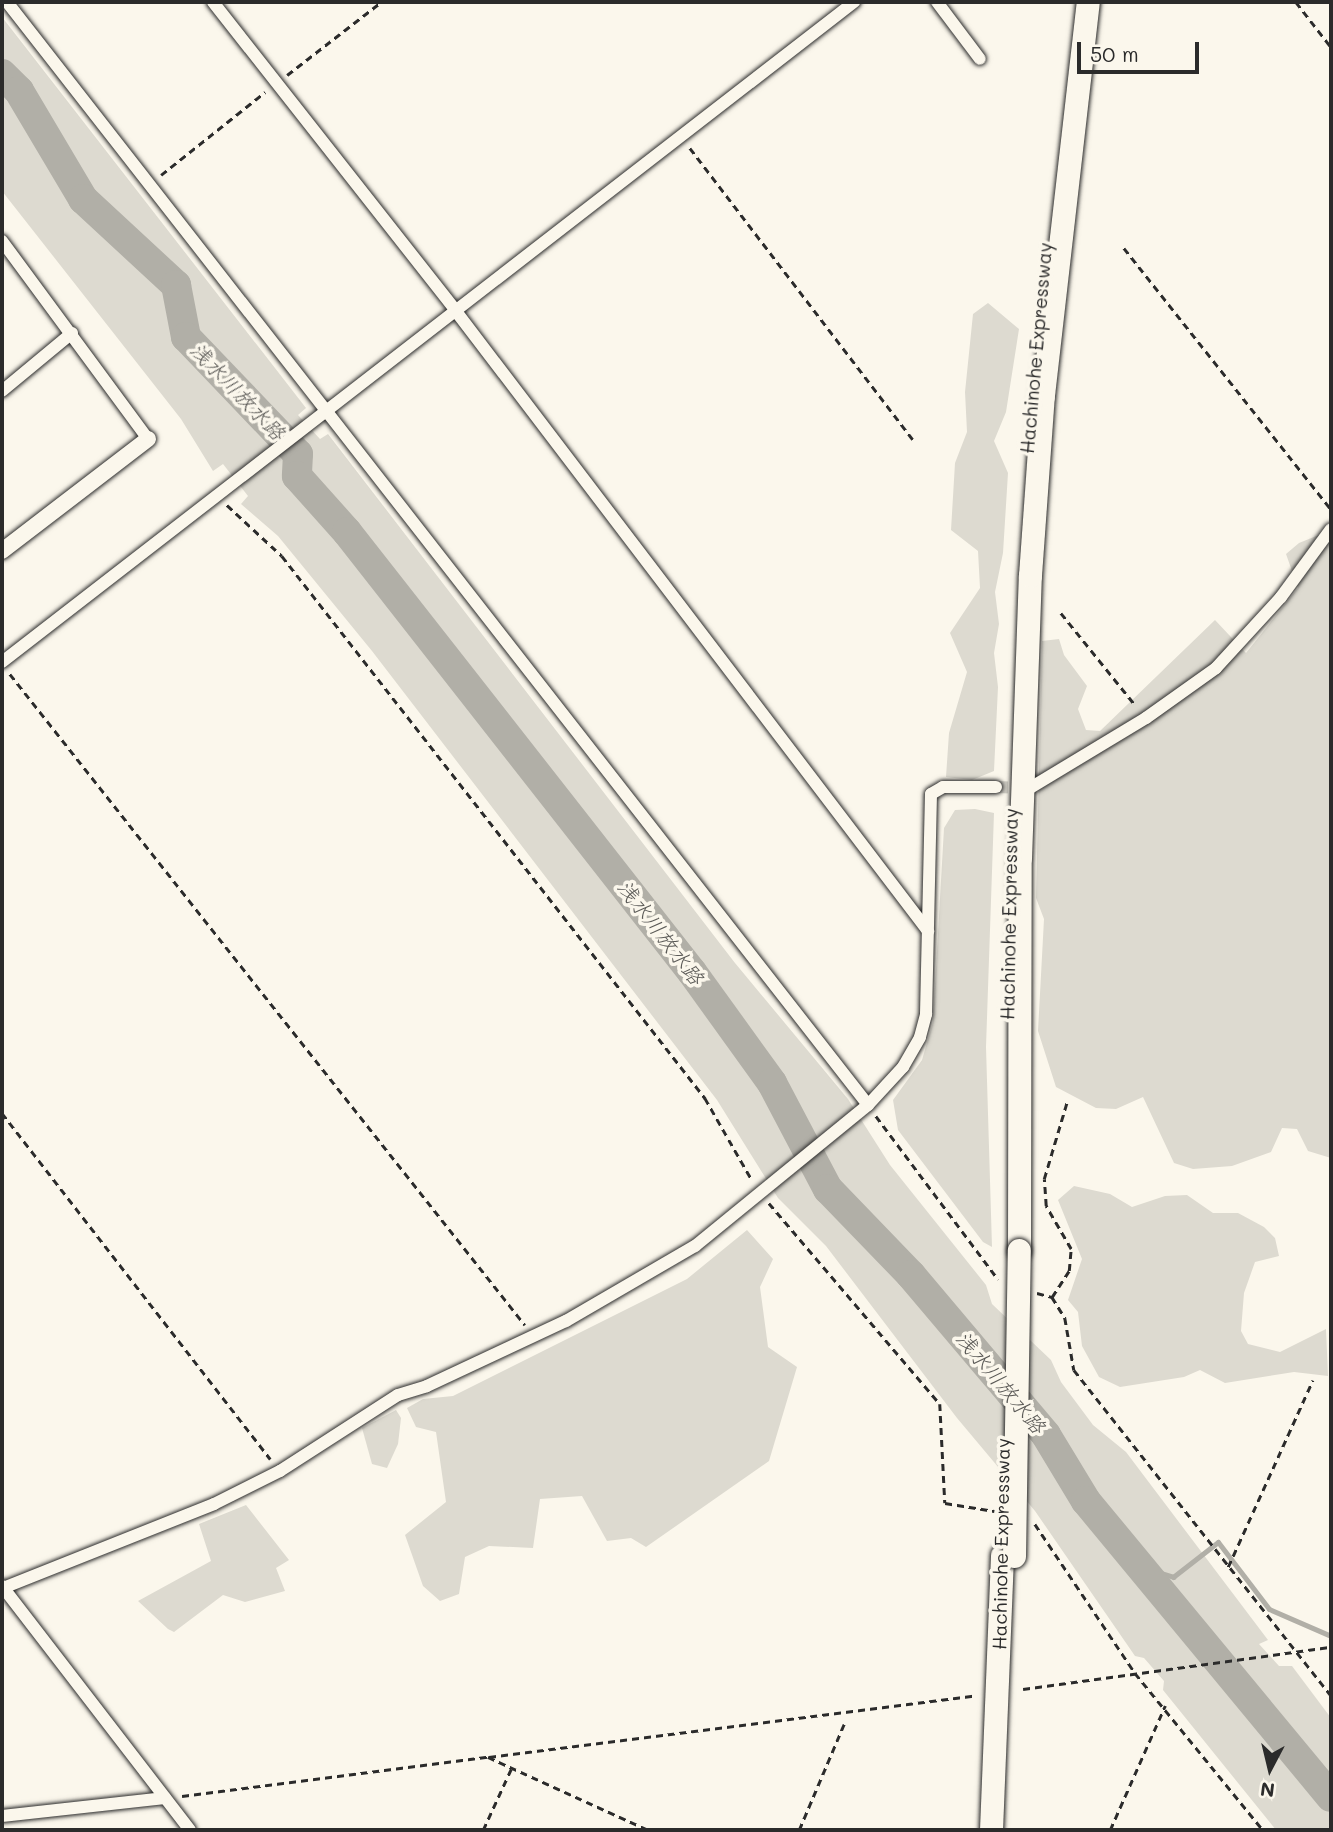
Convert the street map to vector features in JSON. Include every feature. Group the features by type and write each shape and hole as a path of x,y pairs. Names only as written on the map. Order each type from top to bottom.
{"highway":[{"name":"Hachinohe Expressway","path":"1012,1250 1009,858 1017,578 1048,228 1077,2"},
{"name":"Hachinohe Expressway","path":"1003,1830 1020,858 1030,575 1043,395 1088,2"},
{"name":"Hachinohe Expressway","path":"991,1830 1008,1556"}],"street":[{"path":"7,2 868,1105"},
{"path":"213,2 455,310 928,931"},
{"path":"2,663 323,410 854,2"},
{"path":"937,2 980,59"},
{"path":"2,240 148,439 2,551"},
{"path":"2,391 72,333"},
{"path":"1030,788 1146,718 1216,668 1281,597 1331,529"},
{"path":"190,1830 2,1587 214,1504 280,1471 398,1395 427,1386 534,1335 662,1269 868,1105 903,1067 920,1037 926,1014 931,794 943,787 996,787"},
{"path":"2,1816 165,1798"}],"path":[{"path":"1296,2 1331,47"},
{"path":"679,135 913,440"},
{"path":"1124,248 1331,509"},
{"path":"222,492 291,567 705,1098 758,1191 940,1404 945,1503 1006,1513"},
{"path":"1061,613 1146,718"},
{"path":"2,663 534,1335"},
{"path":"1052,1297 1069,1271 1071,1249 1046,1206 1044,1180 1067,1102"},
{"path":"868,1105 999,1280"},
{"path":"2,1113 280,1471"},
{"path":"1025,1289 1052,1297 1065,1318 1074,1370 1331,1696"},
{"path":"1228,1567 1313,1380"},
{"path":"1031,1517 1135,1673 1165,1706 1263,1830"},
{"path":"1023,1689 1331,1647"},
{"path":"165,1798 975,1696"},
{"path":"1110,1830 1165,1706"},
{"path":"799,1830 844,1724"},
{"path":"488,1757 649,1830"},
{"path":"484,1830 512,1767"}],"shaded area":[{"path":"2,17 306,408 298,415 320,439 328,434 735,963 848,1099 890,1165 986,1285 992,1304 1051,1360 1061,1382 1093,1425 1126,1452 1268,1640 1259,1644 1279,1666 1292,1666 1331,1718 1331,1830 1276,1830 1163,1690 1164,1681 1144,1658 1135,1656 1035,1511 957,1418 826,1246 778,1198 717,1100 372,651 278,536 241,504 248,496 223,464 213,471 181,419 2,191"},
{"path":"988,303 1019,329 1006,412 994,441 1008,473 1003,553 995,592 999,624 994,653 998,687 994,771 972,780 946,777 949,733 967,672 950,633 980,588 978,551 951,530 955,463 967,432 965,392 973,314"},
{"path":"1331,530 1331,1158 1308,1151 1297,1129 1282,1128 1271,1152 1232,1166 1193,1169 1174,1163 1143,1097 1116,1109 1096,1108 1056,1087 1038,1031 1044,919 1036,898 1042,641 1059,639 1064,655 1087,686 1078,709 1086,730 1100,731 1215,620 1246,653 1298,588 1286,554 1299,543"},
{"path":"975,809 994,813 986,1047 992,1247 983,1242 898,1130 893,1100 922,1060 933,1022 944,828 955,810"},
{"path":"1074,1186 1110,1194 1132,1207 1165,1196 1187,1195 1213,1213 1238,1213 1264,1227 1275,1238 1279,1256 1255,1262 1244,1293 1241,1331 1248,1344 1280,1352 1326,1329 1328,1376 1294,1372 1225,1383 1200,1370 1184,1377 1120,1387 1099,1377 1082,1346 1078,1312 1068,1300 1082,1259 1058,1200"},
{"path":"747,1230 773,1259 760,1287 768,1347 797,1367 769,1461 646,1547 631,1538 607,1541 582,1496 540,1499 533,1548 489,1546 465,1557 459,1594 440,1601 423,1586 405,1535 446,1502 436,1432 416,1427 407,1408 423,1399 453,1396 687,1279"},
{"path":"396,1410 401,1418 398,1444 387,1468 372,1464 362,1428"},
{"path":"246,1505 289,1560 276,1568 285,1591 245,1602 223,1595 174,1632 168,1629 138,1601 211,1561 199,1524"}],"waterway":[{"name":"浅水川放水路","path":"2,74 19,91 83,199 176,285 186,337 298,454 297,476 347,532 692,972 772,1083 828,1189 911,1275 1046,1435 1086,1501 1331,1797"},
{"path":"1141,1567 1173,1577 1218,1542 1269,1609 1331,1636"}],"tunnel":[{"path":"996,787 1027,788"}]}
